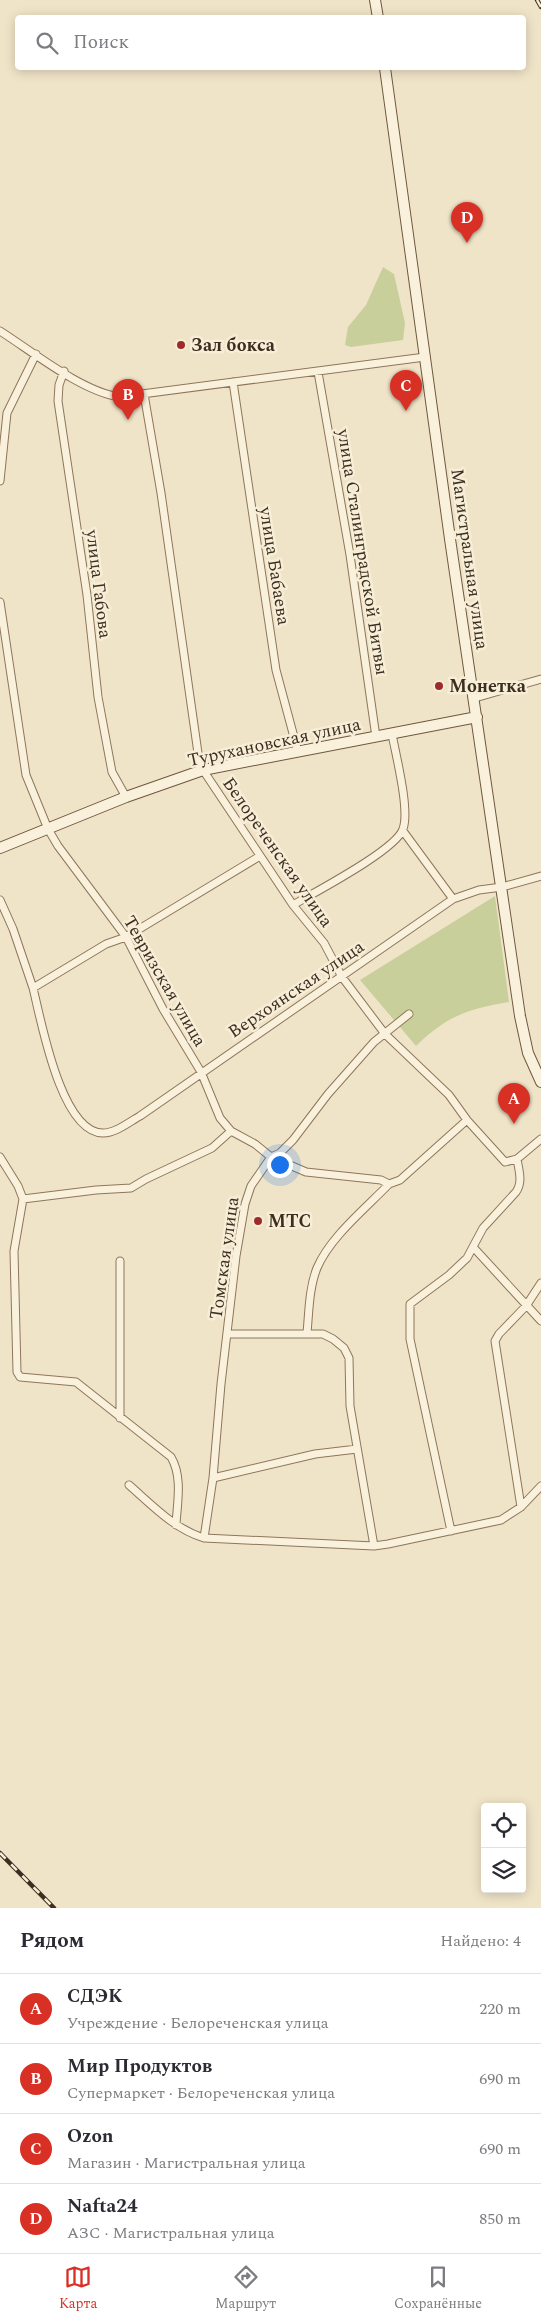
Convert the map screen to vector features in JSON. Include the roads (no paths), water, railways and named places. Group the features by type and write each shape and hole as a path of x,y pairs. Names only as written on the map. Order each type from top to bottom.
{"main road":[{"path":"375,0 378,15"},
{"name":"Магистральная улица","path":"385,70 524,1038 531,1063 541,1082"},
{"name":"Турухановская улица","path":"0,848 126,797 203,770 477,717"}],"street":[{"path":"0,331 88,387 106,395 119,397 318,372 425,356"},
{"path":"0,481 7,413 36,354"},
{"name":"улица Габова","path":"64,371 59,385 58,401 87,595 98,697 112,772 126,797"},
{"name":"улица Сталинградской Битвы","path":"318,372 350,555 376,737"},
{"name":"улица Бабаева","path":"233,382 276,670 298,752"},
{"name":"Белореченская улица","path":"144,394 161,493 198,753 203,770 293,905 324,943 342,977 385,1034 449,1095 467,1120 505,1162 518,1159"},
{"name":"Тевризская улица","path":"0,602 26,775 48,828 58,846 126,937 163,1009 201,1072 220,1118 231,1131 254,1144 271,1157 306,1172 381,1180 389,1184"},
{"path":"475,698 541,679"},
{"path":"293,905 389,847 403,831 405,813 392,734"},
{"path":"403,831 453,899"},
{"path":"33,988 106,944 126,937 260,856"},
{"path":"502,887 541,876"},
{"name":"Верхоянская улица","path":"0,900 13,929 33,988 49,1054 68,1106 92,1130 101,1133 118,1129 453,899 479,890 502,887"},
{"name":"Томская улица","path":"204,1538 213,1478 221,1384 245,1204 251,1186 271,1157 280,1153 293,1140 328,1094 374,1042 409,1014"},
{"path":"307,1333 311,1290 316,1270 325,1252 389,1184 400,1180 467,1120"},
{"path":"23,1200 96,1190 131,1188 212,1148 231,1131"},
{"path":"451,1531 410,1338 410,1304 449,1275 468,1258 483,1228 520,1187 518,1159 541,1139"},
{"path":"1,1161 23,1200 14,1251 17,1372 20,1377 27,1379 63,1379 76,1382 87,1388 120,1418 171,1457 176,1465 178,1478 176,1525"},
{"path":"474,1248 541,1322"},
{"path":"120,1261 120,1418"},
{"path":"521,1507 495,1341 499,1334 526,1306 541,1283"},
{"path":"228,1334 323,1334 344,1348 349,1358 350,1406 374,1546"},
{"path":"213,1478 315,1454 357,1449"},
{"path":"129,1485 176,1525 190,1534 204,1538 374,1546 501,1520 521,1507 541,1486"}],"railway":[{"path":"537,0 541,7"},
{"path":"0,1853 54,1908"}],"place":[{"name":"Nafta24","path":"467,243"},
{"name":"Зал бокса","path":"181,345"},
{"name":"Ozon","path":"406,411"},
{"name":"Мир Продуктов","path":"128,420"},
{"name":"Монетка","path":"439,686"},
{"name":"СДЭК","path":"514,1124"},
{"name":"МТС","path":"258,1221"}]}
